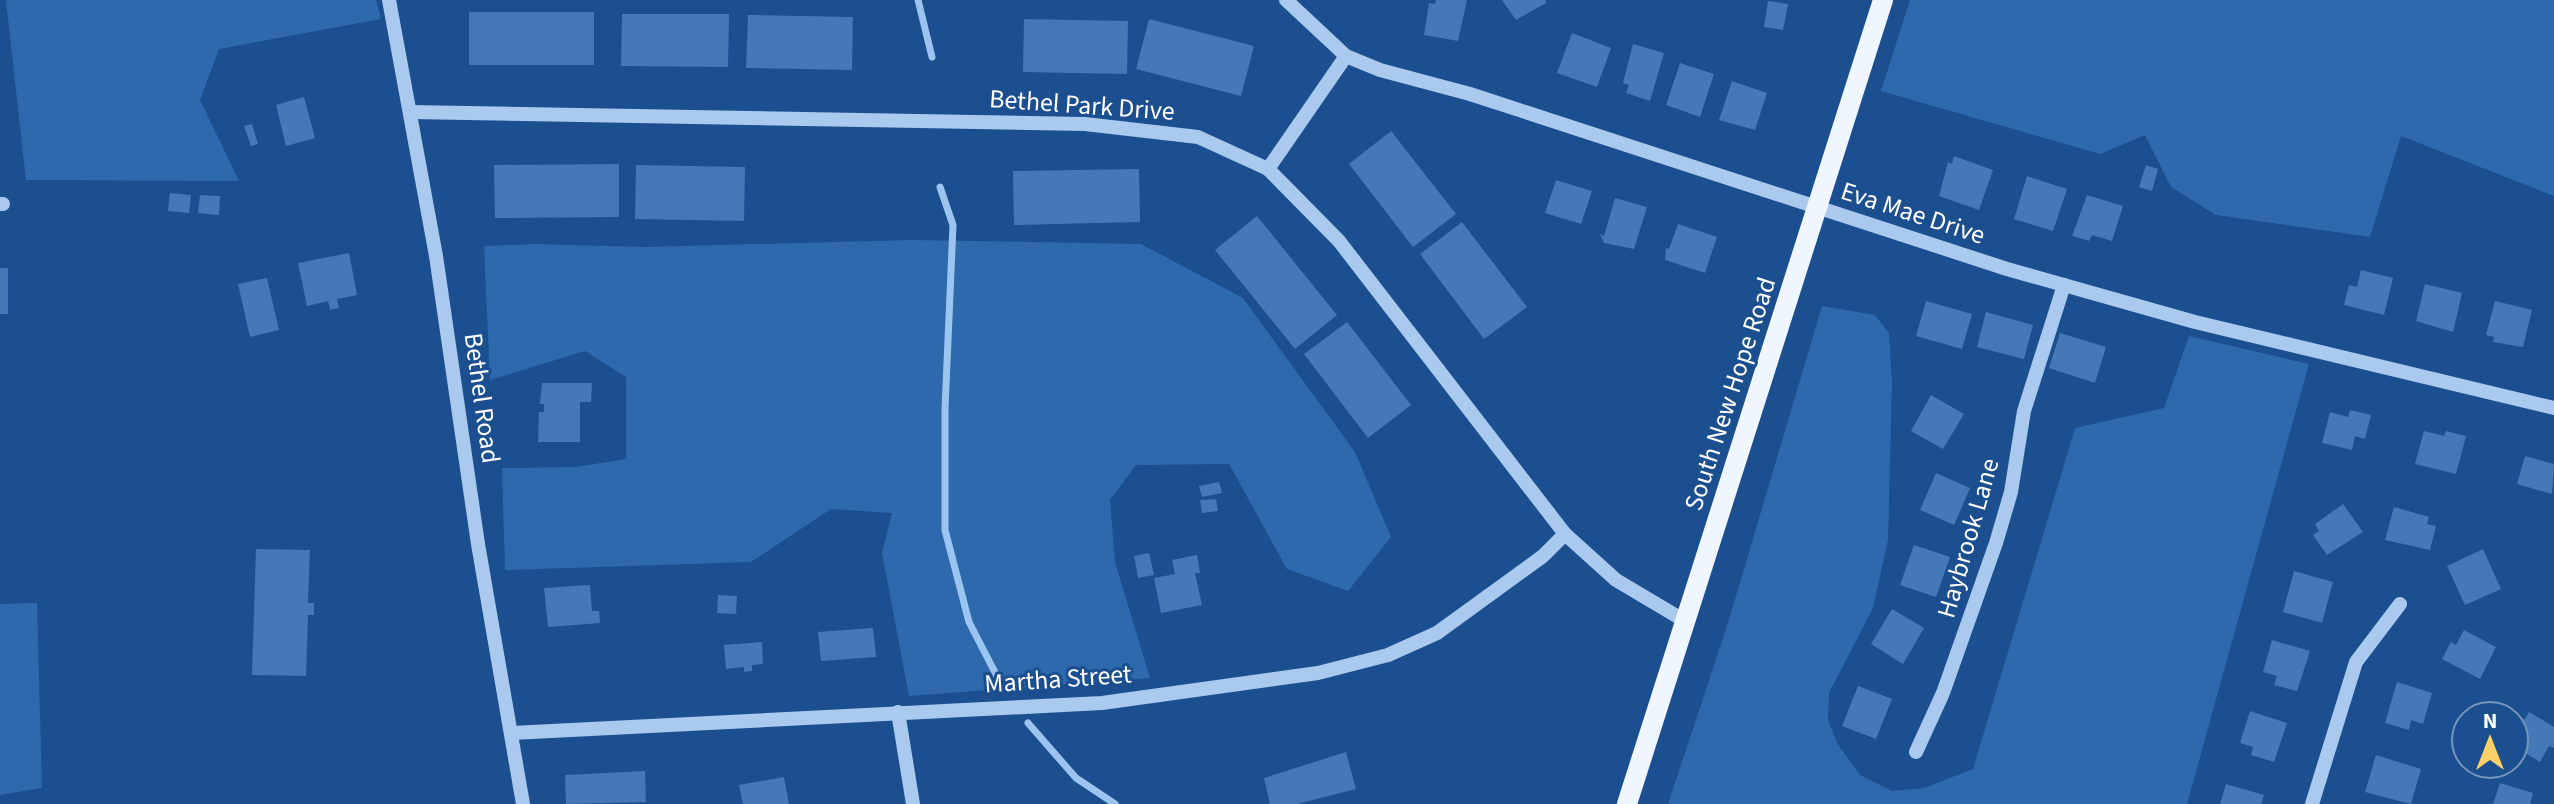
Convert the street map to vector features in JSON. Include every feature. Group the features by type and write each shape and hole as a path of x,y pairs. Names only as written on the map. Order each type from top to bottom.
{"main road":[{"name":"South New Hope Road","path":"1627,804 1883,0"}],"street":[{"name":"Bethel Road","path":"389,0 523,804"},
{"name":"Eva Mae Drive","path":"1286,0 1346,56 1380,70 1470,94 2064,285 2195,322 2554,408"},
{"path":"1268,169 1284,141 1346,56"},
{"name":"Bethel Park Drive","path":"410,112 1085,124 1198,137 1268,169 1339,241 1565,534 1616,580 1685,621"},
{"name":"Haybrook Lane","path":"1916,752 1943,693 1996,543 2011,492 2024,411 2064,285"},
{"name":"Martha Street","path":"512,733 1102,703 1318,673 1388,655 1437,633 1465,616 1543,556 1565,534"},
{"path":"2312,804 2356,662 2400,604"},
{"path":"898,712 913,804"}],"shaded area":[{"path":"6,0 376,0 381,19 219,49 200,100 239,181 26,180"},
{"path":"1910,0 2554,0 2554,196 2401,136 2370,237 2216,215 2171,187 2145,135 2100,154 1881,91"},
{"path":"911,240 1141,244 1243,298 1355,452 1391,537 1348,591 1287,569 1229,464 1136,465 1110,500 1115,562 1150,678 909,696 882,553 892,513 831,509 751,562 505,570 502,468 576,467 626,459 626,377 585,351 490,380 484,246 645,247"},
{"path":"1822,306 1875,315 1889,333 1892,382 1888,540 1873,608 1829,693 1828,720 1837,743 1860,775 1892,791 1924,788 1973,769 2075,428 2164,408 2189,336 2309,364 2187,804 1668,804 1728,623"},
{"path":"37,603 42,788 0,795 0,604"}],"building":[{"path":"1436,0 1467,0 1458,41 1424,35 1429,3 1435,4"},
{"path":"1502,0 1545,0 1546,3 1516,20"},
{"path":"1768,1 1788,4 1783,30 1764,27"},
{"path":"469,12 594,12 594,65 469,65"},
{"path":"622,14 729,14 728,67 621,66"},
{"path":"748,15 853,17 852,70 746,68"},
{"path":"1024,19 1128,21 1127,74 1023,72"},
{"path":"1149,19 1254,46 1241,96 1136,69"},
{"path":"1572,33 1611,48 1597,87 1557,73"},
{"path":"1633,44 1664,53 1650,101 1626,93 1629,85 1623,83"},
{"path":"1680,63 1714,74 1700,117 1666,105"},
{"path":"1732,81 1767,93 1755,130 1719,120"},
{"path":"304,97 315,138 286,146 276,105"},
{"path":"252,124 258,144 251,146 244,126"},
{"path":"1391,131 1456,214 1413,247 1349,164"},
{"path":"1954,156 1993,170 1979,210 1939,196 1948,162 1952,164"},
{"path":"619,164 619,217 495,218 494,165"},
{"path":"636,165 745,167 744,221 635,219"},
{"path":"2146,165 2158,169 2152,191 2139,187"},
{"path":"1139,169 1140,222 1014,225 1013,171"},
{"path":"2027,176 2067,189 2053,231 2014,219"},
{"path":"1556,180 1592,191 1581,224 1545,213"},
{"path":"170,193 191,195 189,213 168,211"},
{"path":"200,195 220,196 219,215 198,213"},
{"path":"2087,195 2123,206 2112,241 2092,235 2089,241 2072,236"},
{"path":"1615,198 1647,207 1634,249 1604,243 1600,234 1604,236"},
{"path":"1257,216 1337,315 1295,349 1215,250"},
{"path":"1462,222 1527,307 1484,339 1420,254"},
{"path":"1678,224 1717,237 1705,273 1665,260 1666,248 1669,249"},
{"path":"349,253 357,295 337,299 339,308 330,310 328,301 307,306 298,263"},
{"path":"0,268 8,268 8,314 0,314"},
{"path":"2361,270 2393,278 2384,315 2344,305 2349,285 2357,287"},
{"path":"267,278 279,330 250,337 238,284"},
{"path":"2425,284 2462,293 2453,332 2416,321"},
{"path":"1926,301 1972,314 1962,349 1916,336"},
{"path":"2495,301 2532,310 2523,347 2493,342 2494,337 2486,335"},
{"path":"1986,312 2033,325 2024,359 1977,347"},
{"path":"1347,322 1411,405 1368,438 1304,354"},
{"path":"2060,333 2106,347 2095,383 2049,368"},
{"path":"542,383 592,383 591,402 580,402 580,442 538,442 539,412 544,412 544,404 540,404"},
{"path":"1931,395 1964,414 1943,449 1911,431"},
{"path":"2350,410 2371,415 2365,439 2355,436 2352,450 2322,443 2330,412 2348,417"},
{"path":"2424,431 2444,436 2446,431 2466,436 2456,474 2415,464"},
{"path":"2525,456 2554,464 2552,494 2517,484"},
{"path":"1936,473 1970,488 1954,525 1920,510"},
{"path":"1219,482 1222,493 1202,497 1199,486"},
{"path":"1216,499 1218,511 1202,513 1200,500"},
{"path":"2343,504 2363,532 2327,555 2313,535 2319,531 2315,524"},
{"path":"2394,507 2429,517 2427,524 2436,526 2430,550 2385,540"},
{"path":"1914,545 1950,557 1936,597 1900,585"},
{"path":"256,549 310,550 308,603 314,603 314,615 308,615 306,676 252,675"},
{"path":"2483,549 2501,589 2465,605 2447,566"},
{"path":"1149,553 1154,575 1138,578 1134,556"},
{"path":"1197,555 1200,573 1195,573 1202,605 1161,613 1154,578 1175,574 1172,560"},
{"path":"2294,571 2333,582 2322,623 2283,612"},
{"path":"590,585 592,611 599,611 600,623 548,627 544,588"},
{"path":"718,595 737,596 736,614 717,613"},
{"path":"1892,609 1924,628 1903,664 1871,644"},
{"path":"873,628 876,657 821,661 818,632"},
{"path":"2464,630 2496,647 2480,679 2442,659 2451,642 2456,645"},
{"path":"2272,640 2310,651 2297,691 2274,685 2277,676 2263,672"},
{"path":"762,642 763,664 752,665 752,671 744,672 744,667 726,669 724,645"},
{"path":"2397,682 2432,693 2423,724 2411,720 2409,730 2385,723"},
{"path":"1858,686 1892,699 1876,739 1842,726"},
{"path":"2250,711 2287,723 2274,762 2251,755 2253,747 2240,743"},
{"path":"2530,713 2554,727 2554,748 2549,746 2540,762 2530,756"},
{"path":"1346,752 1356,789 1297,804 1270,804 1264,778"},
{"path":"2376,755 2421,769 2411,804 2365,792"},
{"path":"645,771 646,802 566,804 565,775"},
{"path":"784,777 789,804 743,804 739,785"},
{"path":"2500,783 2533,793 2530,804 2493,804"},
{"path":"2226,784 2264,795 2261,804 2220,804"}],"waterway":[{"path":"918,0 932,57"},
{"path":"940,187 953,225 945,409 945,530 969,622 1002,686"},
{"path":"1028,723 1076,778 1115,804"}]}
